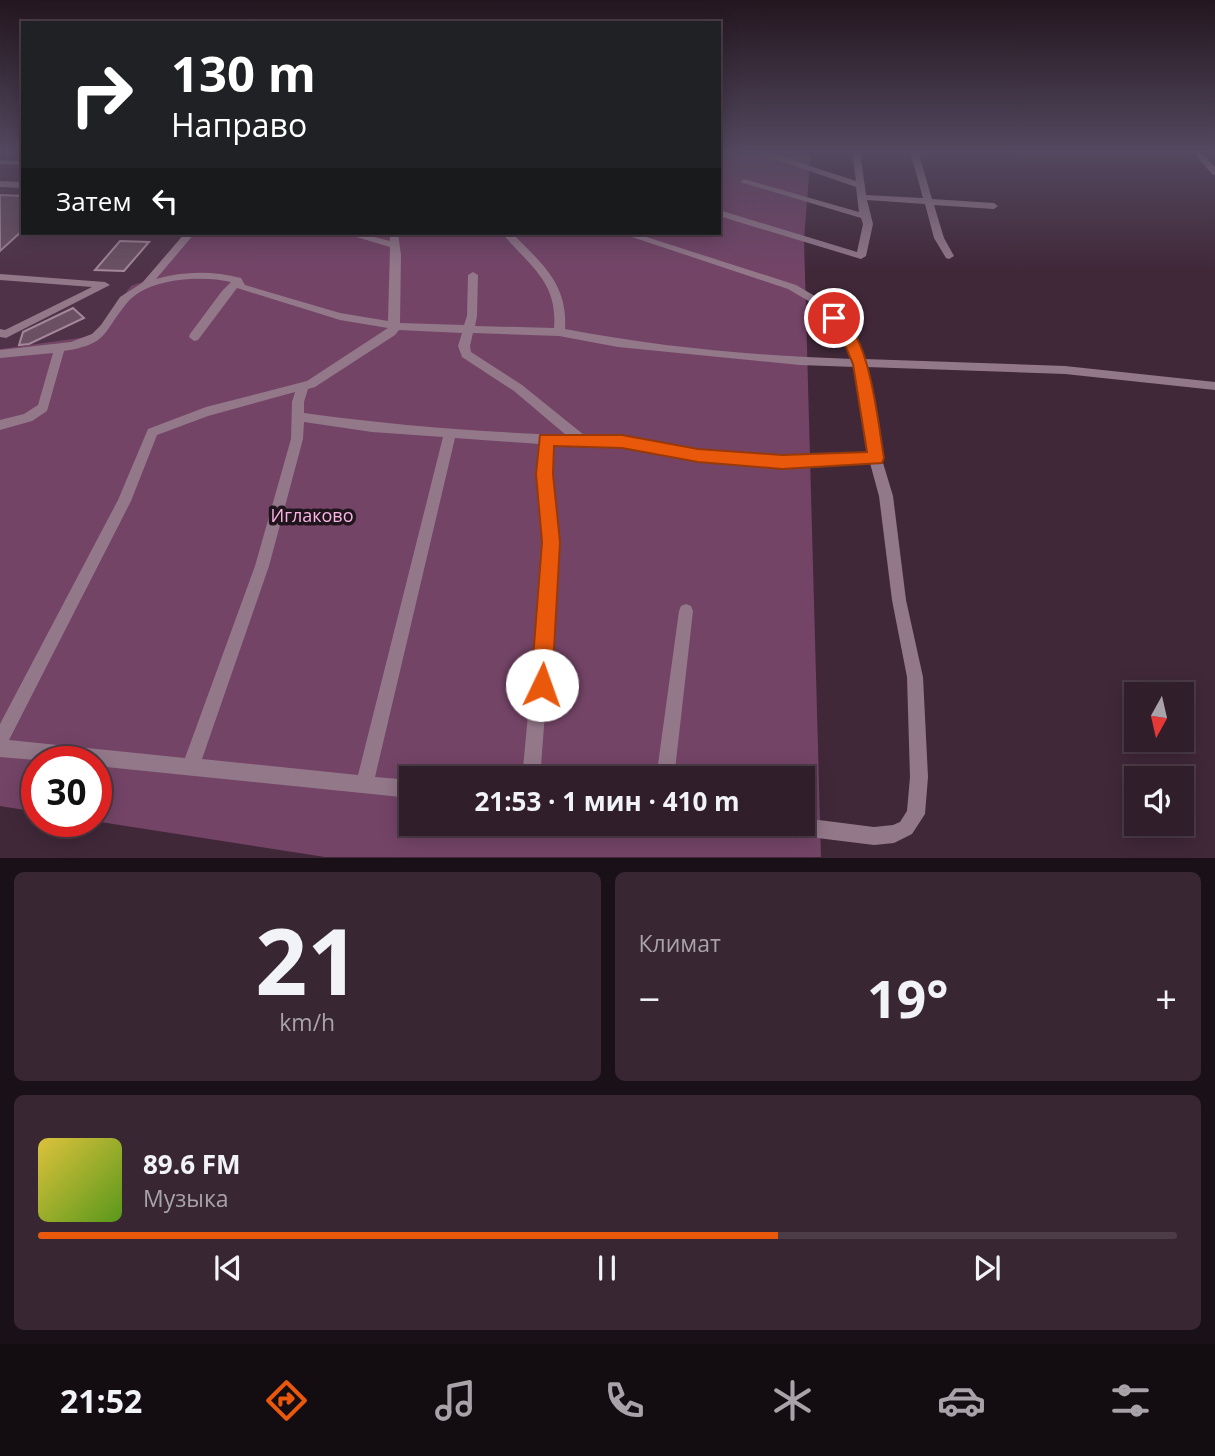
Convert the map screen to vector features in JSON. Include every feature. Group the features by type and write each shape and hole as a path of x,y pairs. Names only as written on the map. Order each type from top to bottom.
{"street":[{"path":"776,191 865,216"},
{"path":"721,214 861,256 868,223 862,191"},
{"path":"927,191 939,238 949,256"},
{"path":"863,197 994,206"},
{"path":"0,354 94,339 127,297 147,284 188,235"},
{"path":"356,235 395,245"},
{"path":"394,235 393,320 396,326"},
{"path":"509,235 530,255 558,295 559,332"},
{"path":"631,235 792,287 821,304 847,333 860,364 876,458 886,496 899,600 915,677 919,777 916,814 906,828 894,834 874,836 815,829"},
{"path":"473,275 469,328 464,346 466,354 518,388 580,439"},
{"path":"0,277 106,285 6,334 0,333"},
{"path":"147,284 180,278 225,278 238,281"},
{"path":"238,281 241,287 271,294 296,305 396,326 559,332 618,343 860,364 1065,370 1215,386"},
{"path":"194,337 238,281"},
{"path":"0,741 134,480 152,432 206,412 303,387 330,374 396,326"},
{"path":"0,425 28,418 43,408 60,346"},
{"path":"190,768 262,566 297,439 298,402 303,387"},
{"path":"299,417 372,428 642,443 698,455 782,462 876,458"},
{"path":"364,785 450,433"},
{"path":"532,766 551,542 545,474 546,439"},
{"path":"667,766 686,611"},
{"path":"0,748 399,788"}],"shaded area":[{"path":"0,191 21,191 21,235 184,235 148,280 93,336 0,349"}],"green space":[{"name":"Иглаково","path":"721,191 808,191 804,239 821,857 325,857 112,824 112,746 21,746 21,809 0,806 0,349 93,336 131,286 148,280 184,235 721,235"}],"building":[{"path":"0,195 21,196 21,232 0,251"},
{"path":"120,241 149,242 124,271 95,270"},
{"path":"73,308 84,318 29,344 19,345 23,332"}],"route":[{"path":"542,685 551,542 545,474 546,439 622,441 698,455 782,462 876,458 871,443 860,364 847,333 834,318"}]}
